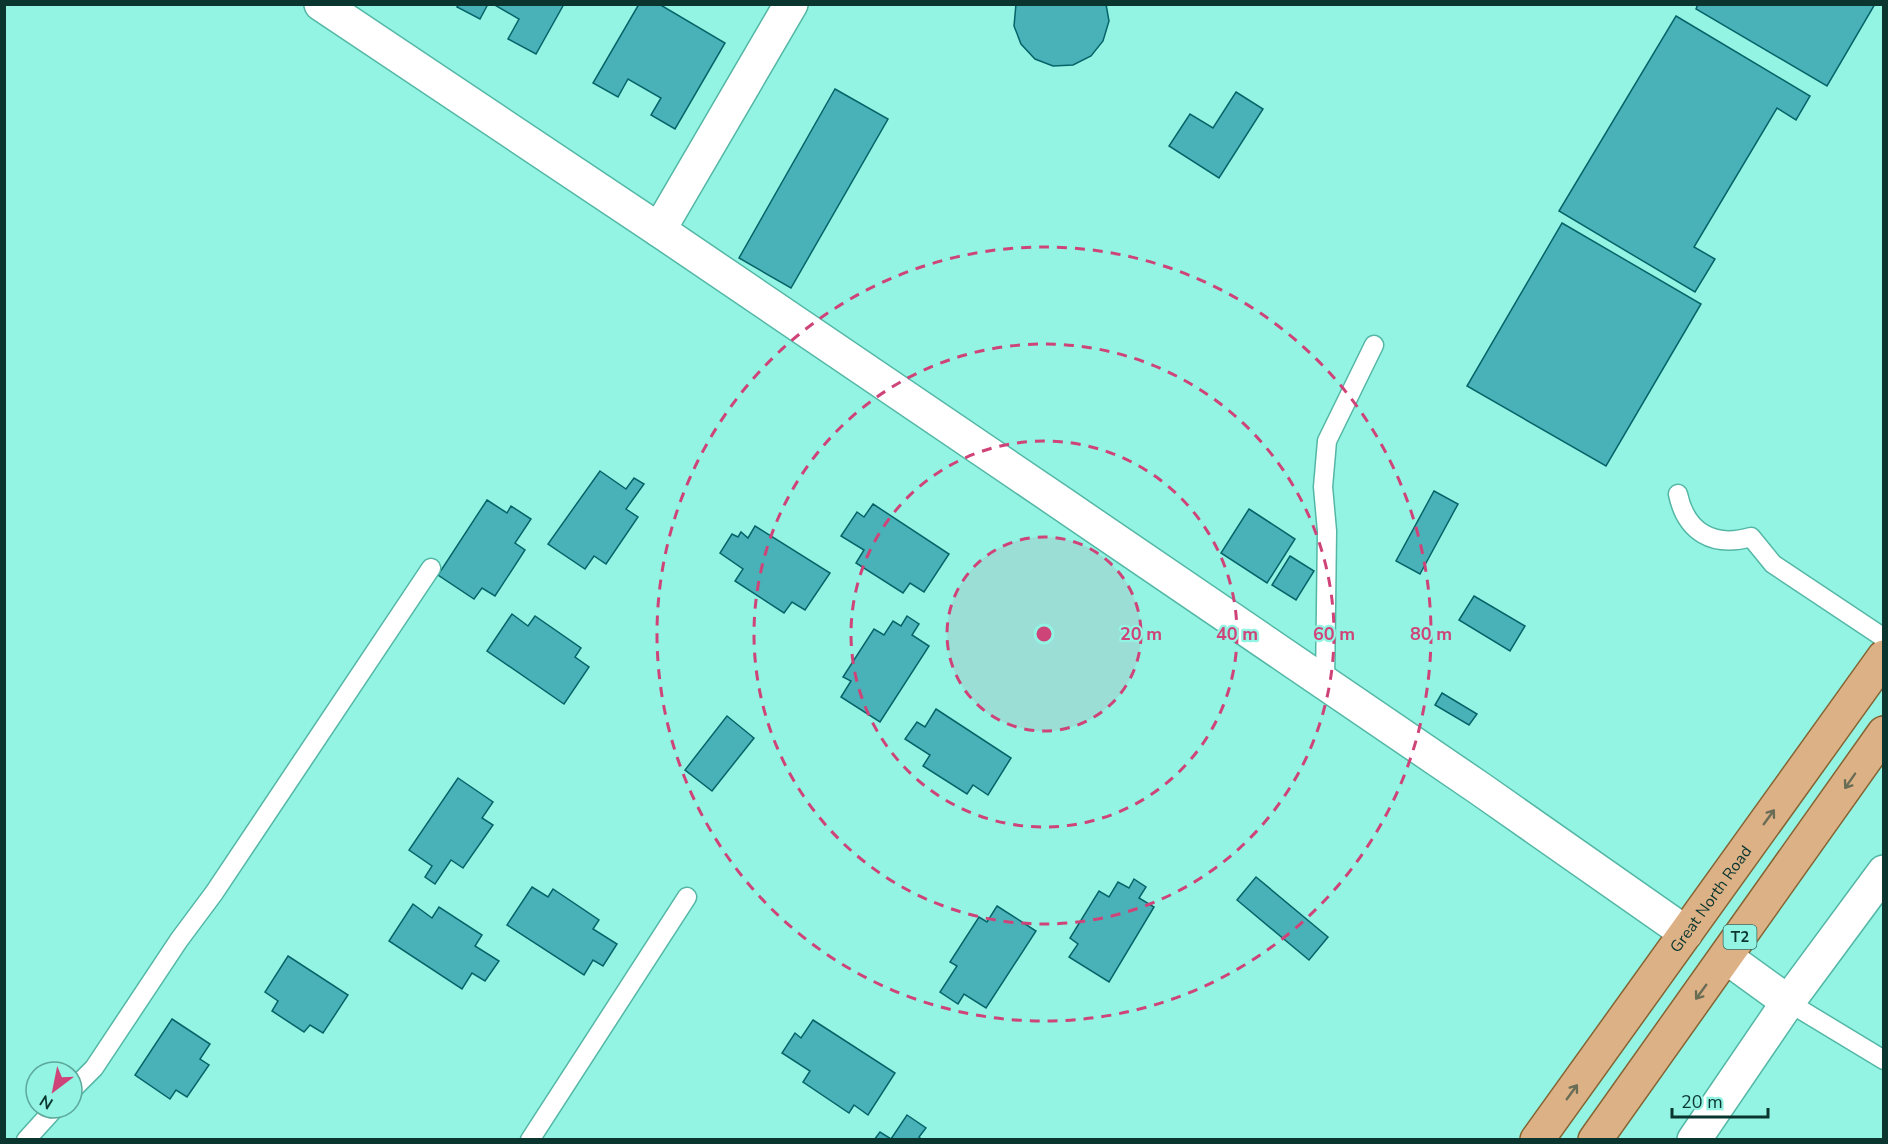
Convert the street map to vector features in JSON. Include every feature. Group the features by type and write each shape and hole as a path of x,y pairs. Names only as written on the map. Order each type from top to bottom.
{"main road":[{"name":"Great North Road","path":"1538,1140 1884,657"},
{"name":"T2","path":"1595,1140 1884,733"}],"street":[{"path":"321,4 659,230 1325,683 1686,933"},
{"path":"659,230 790,4"},
{"path":"1694,1140 1788,1002 1884,872"},
{"path":"1726,957 1788,1002"}],"lane":[{"path":"1325,683 1327,531 1323,487 1327,441 1374,345"},
{"path":"1678,494 1685,516 1702,533 1713,539 1725,541 1738,541 1751,537 1773,564 1884,638"},
{"path":"84,1078 94,1068 179,940 232,867 431,568"},
{"path":"530,1140 687,897"},
{"path":"1788,1002 1884,1060"},
{"path":"26,1140 44,1120"}],"building":[{"path":"459,4 488,4 480,19 457,7"},
{"path":"493,4 564,4 536,54 508,39 519,19"},
{"path":"639,4 659,4 725,43 675,129 651,115 661,98 628,79 618,97 593,83"},
{"path":"1016,4 1106,4 1109,21 1103,41 1091,56 1073,65 1053,66 1035,59 1021,44 1014,26"},
{"path":"1698,4 1875,4 1827,86 1696,9"},
{"path":"1676,16 1810,96 1796,120 1777,108 1694,247 1715,259 1695,292 1559,211"},
{"path":"835,89 888,119 791,288 739,258"},
{"path":"1236,92 1263,109 1219,178 1169,146 1190,114 1213,128"},
{"path":"1562,223 1701,304 1606,466 1467,386"},
{"path":"600,471 626,489 634,478 644,484 626,509 638,517 606,564 594,556 585,569 548,544"},
{"path":"1434,491 1458,504 1420,574 1396,561"},
{"path":"487,500 507,513 511,506 531,519 515,543 525,550 495,596 482,588 474,599 438,575"},
{"path":"873,504 949,554 924,592 910,583 903,593 856,563 864,550 841,536 857,512 864,517"},
{"path":"1249,509 1295,539 1267,583 1221,553"},
{"path":"755,526 830,573 805,610 792,602 784,613 735,581 743,569 720,553 732,534 738,537 741,532 748,538"},
{"path":"1290,556 1314,571 1296,600 1272,585"},
{"path":"1474,596 1525,626 1510,651 1459,620"},
{"path":"512,614 528,626 535,616 581,648 575,657 589,667 564,704 487,651"},
{"path":"907,616 919,624 912,635 929,646 880,722 841,697 851,681 843,677 874,629 884,635 893,621 901,626"},
{"path":"1442,693 1477,714 1469,725 1435,705"},
{"path":"936,709 1011,758 988,795 973,785 967,794 923,766 930,755 905,739 917,722 925,727"},
{"path":"727,716 754,738 712,791 685,770"},
{"path":"458,778 493,802 482,818 493,825 463,868 451,860 435,884 425,877 432,866 409,850"},
{"path":"1256,877 1328,937 1309,960 1237,900"},
{"path":"1134,879 1146,887 1139,898 1154,907 1109,982 1069,957 1078,944 1070,938 1099,891 1109,897 1118,882 1129,888"},
{"path":"532,887 548,897 553,889 599,920 593,929 617,944 603,966 593,960 584,975 507,925"},
{"path":"413,904 432,918 439,907 482,935 475,946 499,961 485,981 472,973 462,989 389,941"},
{"path":"997,906 1036,931 986,1008 964,994 958,1004 940,992 957,966 950,962 979,917 987,922"},
{"path":"288,956 348,995 323,1033 310,1025 304,1032 272,1011 278,1001 265,992"},
{"path":"172,1019 210,1044 200,1059 209,1065 187,1097 176,1090 170,1099 135,1075"},
{"path":"813,1020 895,1073 868,1115 854,1105 849,1113 803,1082 810,1071 782,1053 795,1033 801,1038"},
{"path":"907,1115 926,1128 919,1137 922,1140 874,1140 880,1132 891,1139"}]}
